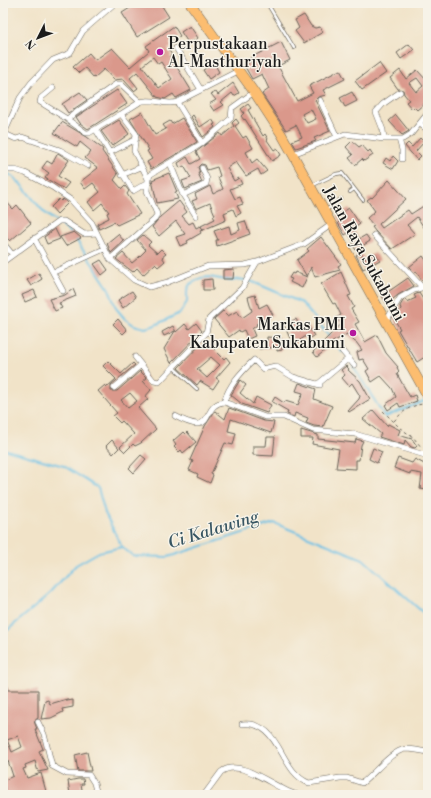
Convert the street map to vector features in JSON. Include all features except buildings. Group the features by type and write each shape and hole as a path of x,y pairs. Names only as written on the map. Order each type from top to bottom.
{"highway":[{"name":"Jalan Raya Sukabumi","path":"190,3 254,92 293,154 426,390"}],"street":[{"path":"88,166 60,150 22,137 16,138 3,134 20,98 30,83 53,60 70,53 83,31 115,3"},
{"path":"176,48 201,90"},
{"path":"53,88 41,98 40,102 86,133 96,130 140,102 147,100 166,104 177,102 238,71"},
{"path":"67,119 116,84 121,84 140,102"},
{"path":"96,130 133,191 147,181 151,174 202,143 231,118 232,108 254,92"},
{"path":"384,139 383,130 376,112 383,104 400,92"},
{"path":"320,100 337,137"},
{"path":"177,102 202,143"},
{"path":"293,154 348,134 399,140 409,136 428,113"},
{"path":"110,259 157,216 156,209 149,196 147,181 134,149 136,134 121,114"},
{"path":"420,124 428,130"},
{"path":"109,153 136,139"},
{"path":"399,140 402,150 402,159"},
{"path":"170,162 183,195 196,216"},
{"path":"122,175 141,167"},
{"path":"183,195 206,184 207,178 202,168"},
{"path":"3,170 15,170 25,173 65,196 83,211 97,233 110,259 134,280 149,287 168,282 208,266 244,265 257,262 304,244 332,224"},
{"path":"3,262 34,238 62,220 84,234 97,233"},
{"path":"374,235 425,287 398,300 386,321"},
{"path":"34,238 54,272 63,291"},
{"path":"3,242 12,254"},
{"path":"54,272 104,249"},
{"path":"135,357 154,381 158,383 207,332 207,323 211,316 245,284 257,262"},
{"path":"342,351 354,365"},
{"path":"224,402 233,383 254,360 262,369 275,366 293,377 319,384 349,358"},
{"path":"114,388 141,366"},
{"path":"175,416 194,424 200,424 205,421 215,405 224,402 265,417 284,417 312,430 355,434 428,456"},
{"path":"38,722 44,734 52,766 67,774 89,775 94,783 97,795"},
{"path":"242,724 251,723 262,727 298,776 309,783 347,778 362,783 391,757 401,751 407,749 428,752"},
{"path":"204,795 221,772 225,769 236,768 252,772 284,791 298,795"}],"lane":[{"path":"268,3 294,48"},
{"path":"311,186 340,173 344,175 363,200"},
{"path":"350,192 354,189"},
{"path":"325,211 341,199"},
{"path":"173,367 197,389"}],"path":[{"path":"394,421 401,413 410,408 428,405"},
{"path":"383,411 400,428 413,437 421,446 421,455"}],"waterway":[{"path":"6,172 17,180 45,213 72,235"},
{"path":"75,238 109,289 116,308 125,319 134,325 145,328 153,326 180,313 187,302 187,290 190,284 201,278 209,277 232,281 239,279 253,282 302,303 342,352"},
{"path":"353,366 385,417 427,400"},
{"name":"Ci Kalawing","path":"3,449 64,466 98,488 105,513 122,547 133,556 168,557 274,523 363,559 428,617"},
{"path":"3,634 50,594 76,565 99,552 122,547"}],"place":[{"name":"Perpustakaan Al-Masthuriyah","path":"160,52"},
{"name":"Markas PMI Kabupaten Sukabumi","path":"353,333"}]}
